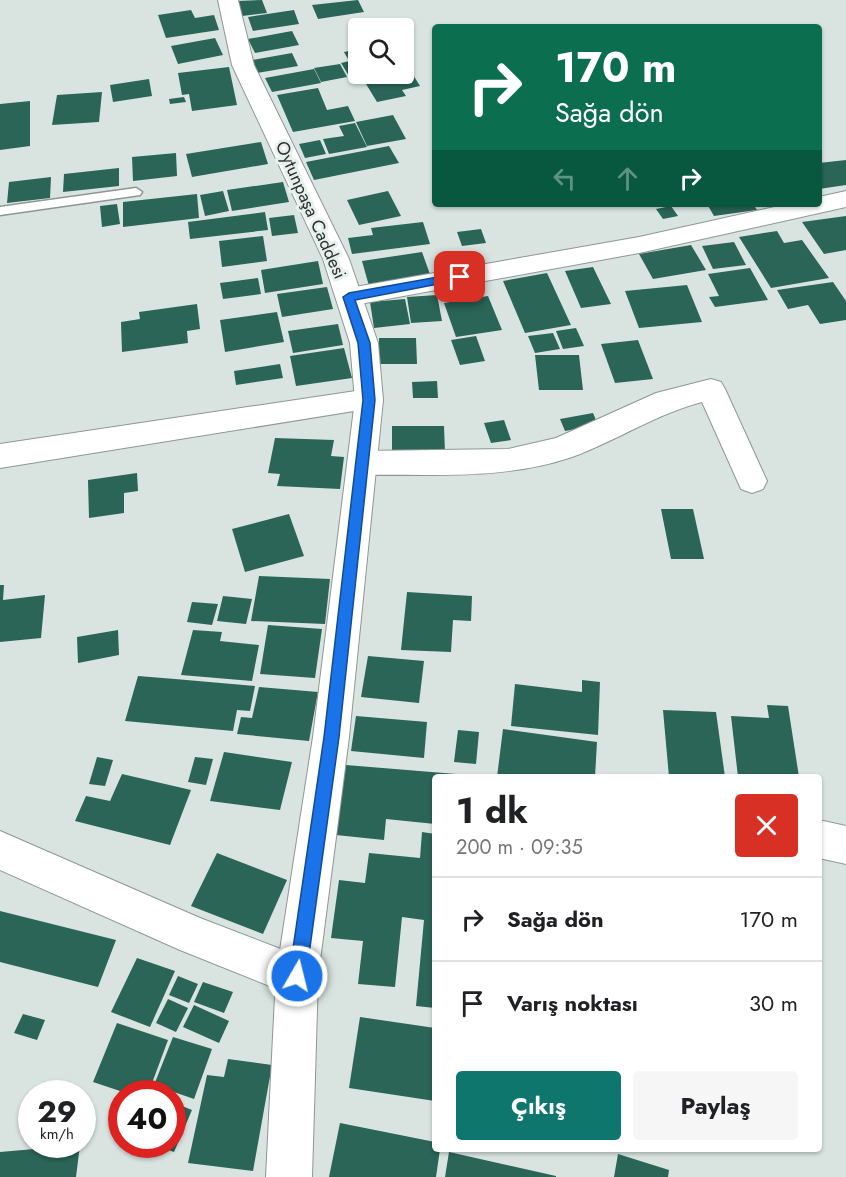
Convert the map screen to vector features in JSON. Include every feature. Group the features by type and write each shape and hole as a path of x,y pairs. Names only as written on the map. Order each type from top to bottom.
{"street":[{"name":"Oytunpaşa Caddesi","path":"228,0 243,64 336,259 364,343 369,400 332,737 297,976 289,1177"},
{"path":"822,204 846,199"},
{"path":"349,297 639,245 810,207"},
{"path":"363,463 508,461 563,448 666,400 711,389 752,481"},
{"path":"0,456 369,400"},
{"path":"822,840 846,845"},
{"path":"0,850 194,936 297,976"}],"lane":[{"path":"0,211 136,192"}],"building":[{"path":"262,0 267,13 242,16 237,1"},
{"path":"358,0 364,12 318,19 312,5"},
{"path":"191,10 195,18 214,15 219,30 166,38 158,15"},
{"path":"294,10 299,24 253,31 248,17"},
{"path":"292,31 299,45 255,53 248,39"},
{"path":"215,38 223,55 178,64 171,46"},
{"path":"292,53 298,66 257,73 252,60"},
{"path":"348,61 348,74 341,63"},
{"path":"340,64 347,77 321,82 314,68"},
{"path":"229,67 237,105 192,111 189,94 182,95 178,73"},
{"path":"314,69 321,83 272,92 265,78"},
{"path":"414,76 420,86 402,90 406,96 377,102 366,84 414,84"},
{"path":"149,79 152,96 113,102 110,85"},
{"path":"318,88 327,110 348,106 355,121 293,132 277,95"},
{"path":"102,92 99,122 52,125 57,95"},
{"path":"184,97 186,102 170,104 169,99"},
{"path":"30,101 30,146 0,150 0,104"},
{"path":"393,115 406,139 367,146 356,122"},
{"path":"355,123 367,147 329,154 323,139 344,136 339,126"},
{"path":"320,140 326,154 305,158 299,144"},
{"path":"261,142 268,164 192,177 186,154"},
{"path":"389,146 399,163 314,180 306,162"},
{"path":"176,153 177,176 133,181 132,157"},
{"path":"846,160 846,185 822,189 822,163"},
{"path":"119,168 119,186 63,192 64,174"},
{"path":"51,177 50,198 7,203 9,182"},
{"path":"283,182 289,202 232,211 227,190"},
{"path":"223,191 229,211 205,216 200,195"},
{"path":"388,191 401,216 359,225 347,200"},
{"path":"197,194 199,218 123,227 123,202"},
{"path":"117,204 120,224 102,227 100,206"},
{"path":"672,207 678,216 663,219 656,209"},
{"path":"709,207 755,207 757,210 714,216"},
{"path":"265,212 268,230 190,239 188,222"},
{"path":"294,215 298,233 272,236 269,218"},
{"path":"846,216 846,250 824,254 802,222"},
{"path":"423,222 430,244 352,254 348,238 373,235 371,228"},
{"path":"481,229 486,243 462,246 457,232"},
{"path":"777,231 784,243 802,240 829,278 771,288 739,237"},
{"path":"263,236 267,261 222,267 219,241"},
{"path":"734,242 746,265 713,269 702,246"},
{"path":"691,245 706,270 653,279 639,254"},
{"path":"422,252 431,277 369,286 362,261"},
{"path":"318,261 323,284 265,293 261,270"},
{"path":"593,267 611,304 581,308 565,271"},
{"path":"750,268 768,300 715,307 709,297 719,296 708,274"},
{"path":"547,273 571,325 525,333 503,281"},
{"path":"258,278 261,294 223,299 220,283"},
{"path":"833,282 846,301 846,320 820,324 808,305 788,309 777,290"},
{"path":"687,285 702,322 639,328 625,291"},
{"path":"327,287 333,309 282,317 277,294"},
{"path":"437,295 442,321 411,323 407,297"},
{"path":"488,296 502,330 456,337 444,303"},
{"path":"405,299 410,324 374,328 370,302"},
{"path":"197,304 200,329 187,331 188,343 122,352 121,322 140,319 139,312"},
{"path":"277,312 284,342 225,352 220,320"},
{"path":"338,324 343,345 293,353 288,331"},
{"path":"576,328 584,346 563,349 556,331"},
{"path":"553,333 560,349 535,353 528,336"},
{"path":"476,336 485,361 460,365 451,340"},
{"path":"379,338 416,338 417,364 379,364"},
{"path":"638,340 653,379 615,383 601,344"},
{"path":"344,348 352,378 296,386 290,356"},
{"path":"535,355 579,355 583,390 539,390"},
{"path":"280,364 283,378 236,385 234,371"},
{"path":"437,381 438,398 413,398 412,382"},
{"path":"593,413 598,425 565,431 560,419"},
{"path":"504,420 511,440 491,443 484,423"},
{"path":"392,426 444,426 445,453 392,453"},
{"path":"275,438 334,440 331,456 344,457 340,489 277,486 280,474 268,473"},
{"path":"137,473 138,491 124,493 124,513 89,518 88,480"},
{"path":"661,509 693,509 704,559 671,559"},
{"path":"289,514 304,556 245,572 232,529"},
{"path":"259,576 330,579 325,624 251,621"},
{"path":"0,585 4,585 3,600 45,595 41,638 0,642"},
{"path":"407,592 472,596 471,621 453,620 451,652 401,650"},
{"path":"223,596 252,599 246,624 217,621"},
{"path":"192,602 218,604 212,625 187,622"},
{"path":"268,625 322,629 315,678 260,674"},
{"path":"118,630 119,655 78,663 77,637"},
{"path":"193,630 222,632 220,641 259,645 252,681 181,675"},
{"path":"368,656 424,661 419,703 361,697"},
{"path":"138,676 255,686 250,711 237,710 233,731 125,721"},
{"path":"582,680 600,682 598,735 511,726 515,684 582,692"},
{"path":"259,687 318,692 309,741 237,734 241,717 252,718"},
{"path":"767,705 788,706 799,774 738,774 731,716 769,718"},
{"path":"663,710 716,712 725,774 669,774"},
{"path":"356,716 427,722 424,758 351,751"},
{"path":"503,729 597,742 595,774 497,774"},
{"path":"458,730 479,732 476,764 454,762"},
{"path":"224,752 292,762 280,810 210,801"},
{"path":"97,757 113,760 105,786 89,784"},
{"path":"195,757 213,759 206,785 188,782"},
{"path":"346,765 456,774 432,774 432,824 386,819 384,840 336,835"},
{"path":"122,774 191,790 170,845 75,821 86,796 110,801"},
{"path":"422,832 432,834 432,1008 416,1006 424,920 402,917 395,987 358,984 363,941 331,938 339,880 365,883 369,853 420,858"},
{"path":"217,853 287,880 263,934 191,906"},
{"path":"0,911 116,940 98,987 0,962"},
{"path":"137,958 175,971 150,1027 111,1012"},
{"path":"178,976 198,984 189,1003 169,995"},
{"path":"203,982 233,992 224,1013 194,1002"},
{"path":"168,999 188,1008 176,1032 156,1023"},
{"path":"194,1005 229,1021 219,1043 183,1027"},
{"path":"23,1014 45,1020 37,1040 14,1033"},
{"path":"360,1017 432,1028 432,1101 349,1088"},
{"path":"117,1023 168,1040 153,1080 108,1080 108,1087 94,1080"},
{"path":"173,1037 212,1049 194,1099 186,1096 186,1080 156,1080"},
{"path":"228,1059 272,1065 253,1171 188,1163 207,1075 224,1077"},
{"path":"186,1108 192,1110 186,1124"},
{"path":"340,1123 432,1141 432,1152 440,1152 436,1177 329,1177"},
{"path":"18,1150 18,1158 78,1158 76,1177 0,1177 0,1152"},
{"path":"449,1152 556,1176 556,1177 445,1177"},
{"path":"618,1154 669,1170 668,1177 614,1177"}],"route":[{"path":"297,976 332,737 369,400 364,343 349,297 460,277"}]}
